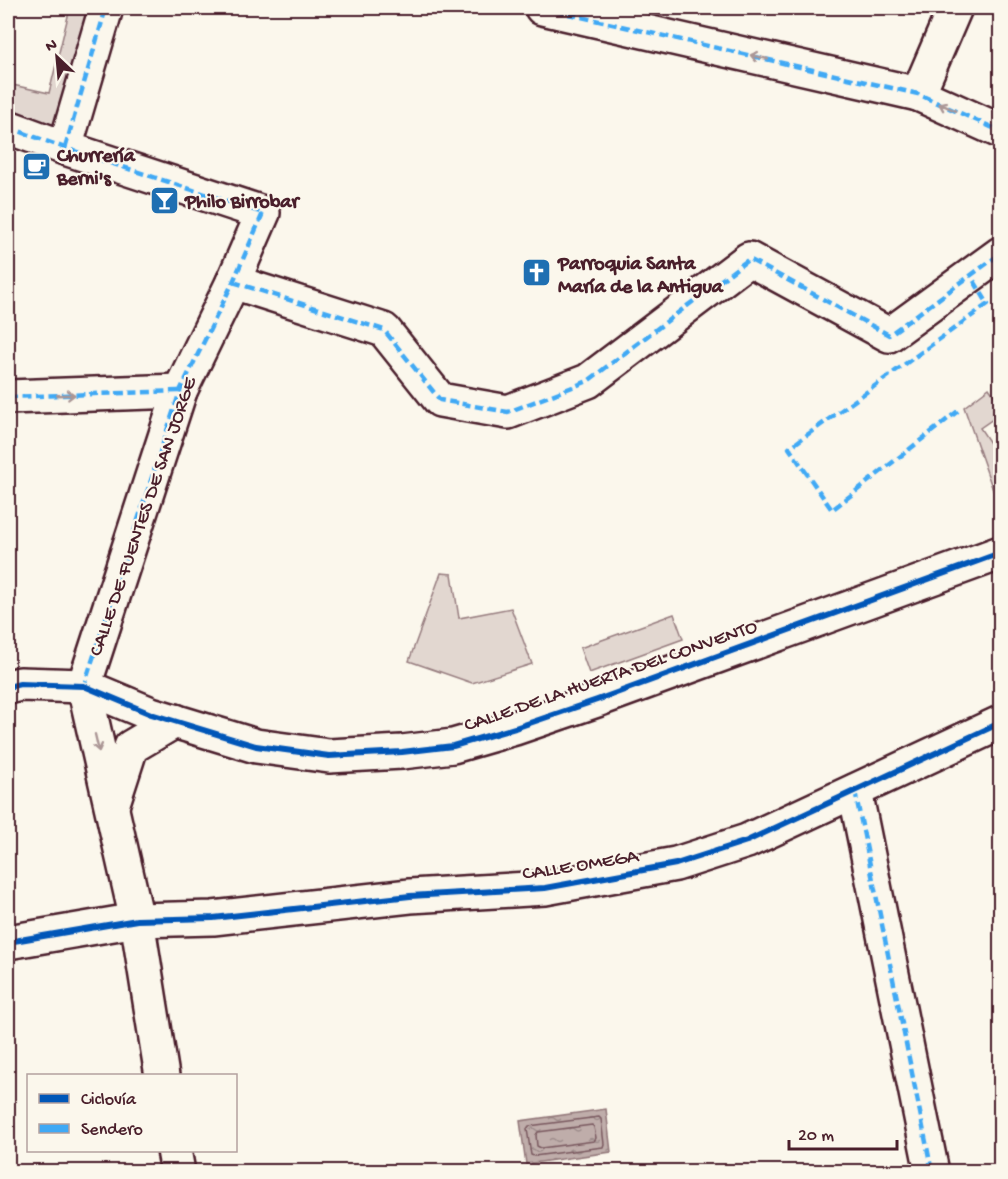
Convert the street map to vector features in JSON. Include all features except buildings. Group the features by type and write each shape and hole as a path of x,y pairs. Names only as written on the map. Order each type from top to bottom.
{"street":[{"path":"8,127 66,148 106,8"},
{"path":"542,8 918,94 1000,131"},
{"path":"918,94 955,8"},
{"name":"CALLE DE FUENTES DE SAN JORGE","path":"66,148 262,213 233,282 180,391 84,686"},
{"path":"233,282 384,330 440,400 508,412 588,381 749,259 889,335 1000,254"},
{"path":"8,397 180,391"},
{"name":"CALLE DE LA HUERTA DEL CONVENTO","path":"84,686 151,714 256,746 329,756 402,752 453,746 597,700 1000,553"},
{"path":"8,687 20,684 84,686 137,920 162,1074"},
{"path":"111,808 131,747 175,721"},
{"name":"CALLE OMEGA","path":"8,942 137,920 213,918 410,896 545,888 676,864 747,841 1000,723"},
{"path":"855,791 932,1172"},
{"path":"174,1152 178,1172"}],"shaded area":[{"path":"70,8 102,8 66,134 8,112 8,84 49,93"},
{"path":"989,388 1000,404 1000,414 980,428 1000,458 1000,510 964,407"},
{"path":"441,573 452,574 459,618 511,608 532,664 472,683 409,661"},
{"path":"674,614 683,639 589,673 580,648"}],"water":[{"path":"606,1109 611,1152 526,1164 520,1121"}],"marked path":[{"path":"65,148 106,8"},
{"path":"542,8 918,94 1000,131"},
{"path":"8,127 263,213 233,282 180,391 84,686"},
{"path":"233,282 384,330 440,400 508,412 588,381 749,259 889,335 1000,254"},
{"path":"958,411 832,510 789,448 988,304 971,276"},
{"path":"8,397 180,391"},
{"path":"855,791 932,1172"}],"cycle path":[{"path":"8,687 20,684 84,686 151,714 256,746 329,756 402,752 453,746 597,700 1000,553"},
{"path":"8,942 137,920 213,918 410,896 545,888 676,864 747,841 1000,723"}],"place":[{"name":"Churrería Berni's","path":"36,166"},
{"name":"Philo Birrobar","path":"164,200"},
{"name":"Parroquia Santa María de la Antigua","path":"537,273"}]}
